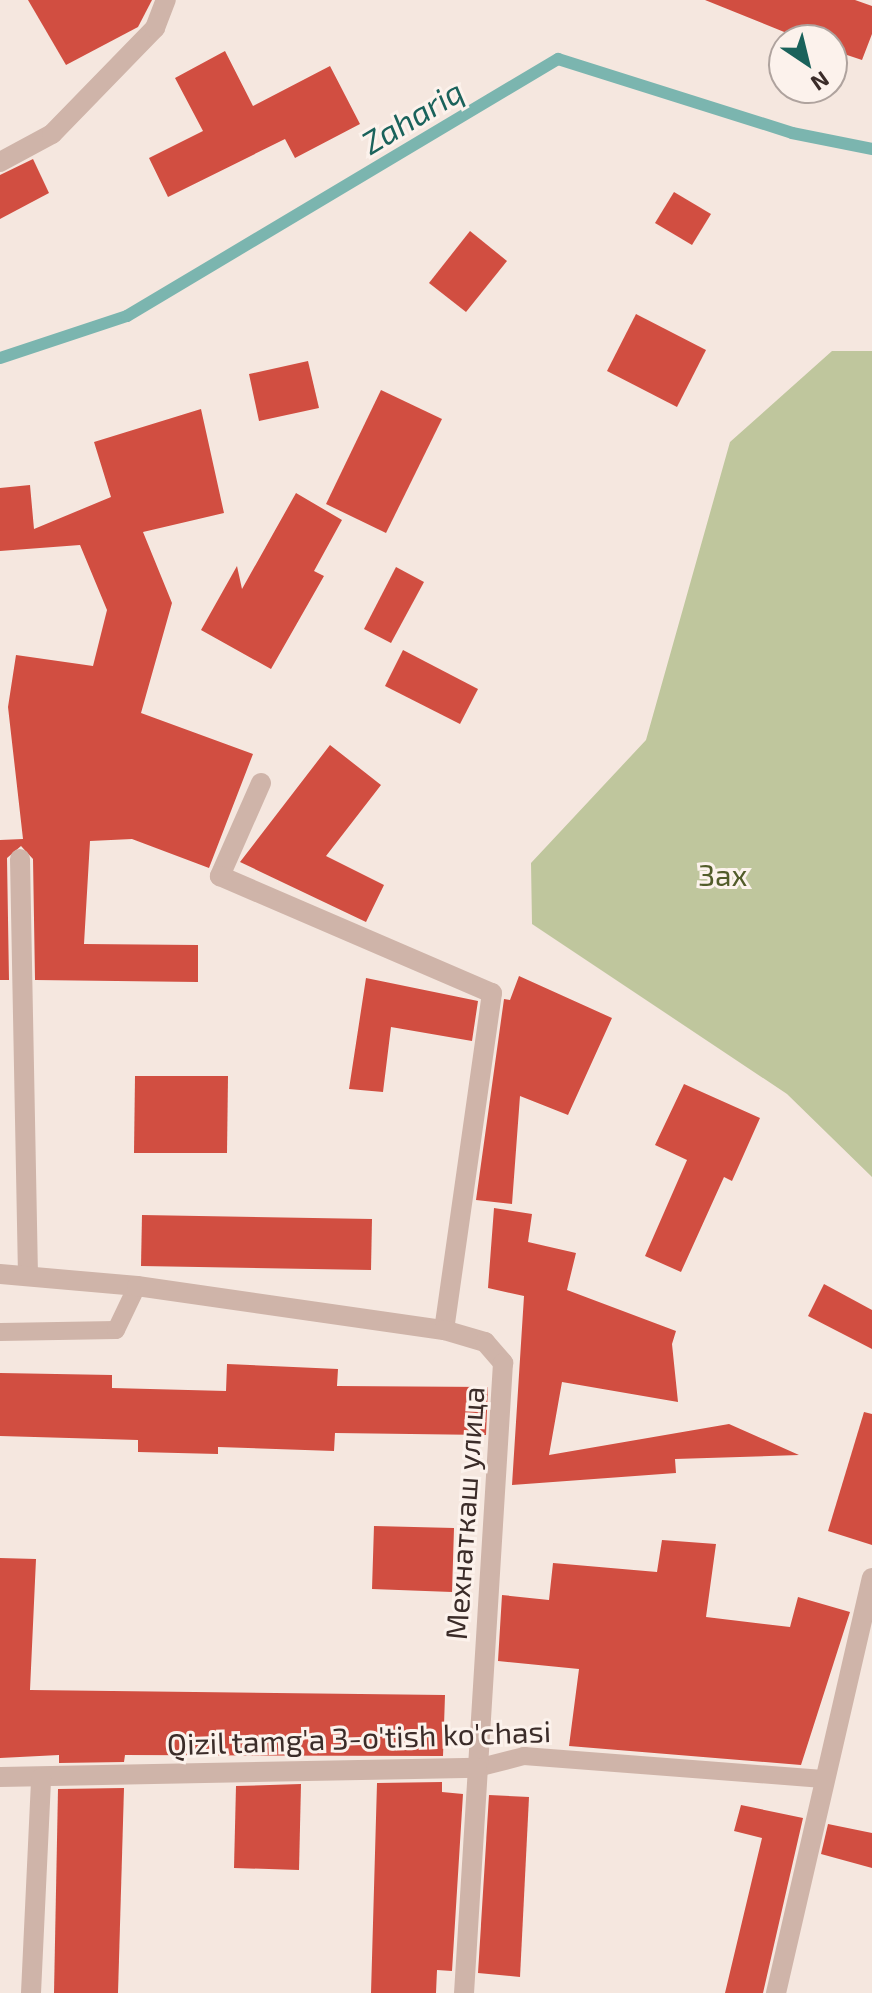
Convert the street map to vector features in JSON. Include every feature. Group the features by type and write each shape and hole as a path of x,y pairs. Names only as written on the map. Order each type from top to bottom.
{"street":[{"path":"0,162 52,134 155,28 166,0"},
{"path":"261,783 220,876 492,993 444,1330"},
{"path":"20,859 28,1274"},
{"name":"Мехнаткаш улица","path":"0,1274 28,1274 137,1286 444,1330 485,1342 503,1363 464,1993"},
{"path":"776,1993 823,1779 872,1578"},
{"name":"Qizil tamg'a 3-o'tish ko'chasi","path":"0,1777 477,1768"},
{"path":"31,1993 41,1778"}],"lane":[{"path":"0,1332 116,1330 137,1286"},
{"name":"Qizil tamg'a 3-o'tish ko'chasi","path":"477,1768 524,1756 823,1779"}],"green space":[{"name":"Зах","path":"832,351 872,351 872,1177 787,1094 532,924 531,863 646,740 730,442"}],"building":[{"path":"28,0 152,0 138,27 66,65"},
{"path":"705,0 855,0 872,6 872,34 862,60 848,55 848,24 768,25"},
{"path":"225,51 253,106 330,66 360,124 295,158 285,139 168,197 149,158 203,131 175,78"},
{"path":"33,159 49,193 0,219 0,175"},
{"path":"674,192 711,214 692,245 655,223"},
{"path":"470,231 507,261 466,312 429,283"},
{"path":"636,314 706,350 677,407 607,371"},
{"path":"308,361 319,408 259,421 249,374"},
{"path":"381,390 442,419 386,533 326,504"},
{"path":"201,409 224,513 143,532 172,603 141,713 253,754 209,868 132,839 90,841 84,944 198,945 198,982 35,980 33,859 21,846 7,858 9,980 0,980 0,840 23,839 8,707 16,655 93,666 107,610 80,545 0,551 0,488 30,485 34,529 111,497 94,442"},
{"path":"296,493 342,520 314,571 324,576 271,669 201,630 237,566 242,589"},
{"path":"396,567 424,582 391,643 364,629"},
{"path":"403,650 478,689 460,724 385,686"},
{"path":"330,745 381,785 326,856 384,885 366,922 240,862"},
{"path":"519,976 612,1018 568,1115 520,1096 512,1204 476,1200 504,999 510,1000"},
{"path":"366,978 478,1001 472,1041 391,1027 383,1092 349,1089"},
{"path":"135,1076 228,1076 227,1153 134,1153"},
{"path":"684,1084 760,1118 732,1181 724,1177 681,1272 645,1256 687,1160 655,1145"},
{"path":"494,1208 532,1214 528,1242 576,1253 567,1290 676,1331 672,1344 678,1402 562,1382 549,1455 729,1424 799,1455 675,1459 676,1473 512,1485 524,1296 488,1288"},
{"path":"142,1215 372,1219 371,1270 141,1266"},
{"path":"824,1284 872,1310 872,1349 808,1316"},
{"path":"227,1364 338,1369 337,1386 488,1387 486,1435 335,1433 334,1451 218,1447 218,1454 138,1452 138,1440 0,1436 0,1373 112,1375 112,1388 226,1391"},
{"path":"864,1412 872,1414 872,1545 828,1531"},
{"path":"374,1526 454,1528 452,1592 372,1589"},
{"path":"662,1540 716,1544 706,1617 790,1627 798,1597 850,1612 801,1765 569,1746 579,1669 498,1661 502,1595 549,1600 553,1563 657,1572"},
{"path":"0,1558 36,1559 30,1690 445,1695 443,1756 125,1755 124,1762 59,1763 59,1755 0,1758"},
{"path":"442,1782 442,1792 463,1794 452,1971 437,1970 436,1993 371,1993 377,1783"},
{"path":"301,1784 299,1870 234,1868 236,1786"},
{"path":"124,1788 118,1993 54,1993 58,1789"},
{"path":"489,1795 529,1797 520,1977 478,1973"},
{"path":"741,1805 803,1818 763,1993 725,1993 762,1838 734,1831"},
{"path":"828,1824 872,1833 872,1868 821,1854"}],"waterway":[{"name":"Zahariq","path":"0,358 127,316 558,59 792,133 872,149"}]}
